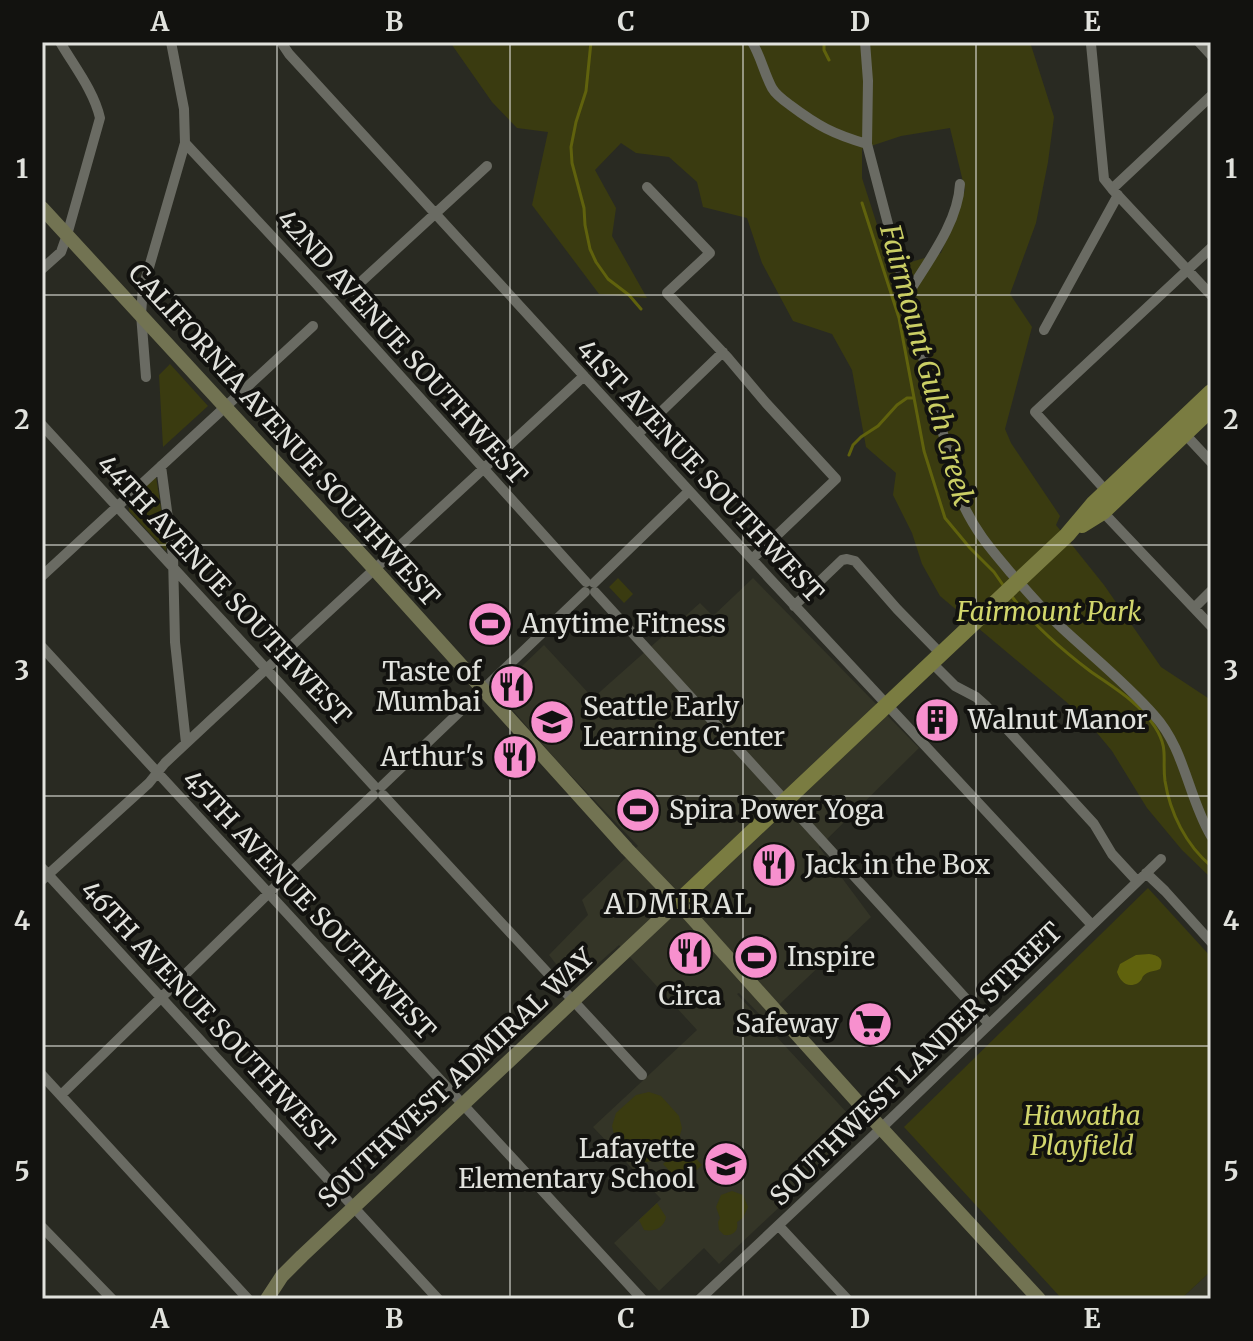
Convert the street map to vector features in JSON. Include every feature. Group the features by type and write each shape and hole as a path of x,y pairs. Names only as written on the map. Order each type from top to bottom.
{"main road":[{"name":"CALIFORNIA AVENUE SOUTHWEST","path":"42,208 1039,1299"},
{"name":"SOUTHWEST ADMIRAL WAY","path":"267,1299 282,1276 353,1207 1180,430 1211,392"},
{"name":"SOUTHWEST ADMIRAL WAY","path":"1180,430 1211,409"}],"street":[{"path":"42,269 61,252 100,118 91,93 60,42"},
{"path":"146,377 141,314 143,288 185,143 184,109 171,42"},
{"name":"41ST AVENUE SOUTHWEST","path":"281,42 434,215 1092,925"},
{"path":"752,42 773,91 780,98 816,125 867,144"},
{"path":"865,42 867,144 960,498 981,538 1045,611 1121,681 1162,724 1180,756 1211,836"},
{"path":"1199,42 1211,55"},
{"path":"1091,44 1104,179 1211,295"},
{"path":"1044,330 1115,192 1211,96"},
{"name":"42ND AVENUE SOUTHWEST","path":"185,143 989,1024"},
{"path":"363,280 487,166"},
{"path":"908,294 949,225 960,184"},
{"path":"647,187 710,253 667,293 836,479 752,559"},
{"path":"1211,248 1035,412 1104,501 1211,626"},
{"path":"42,576 313,326"},
{"path":"638,434 723,352"},
{"path":"44,874 151,781 186,743 584,376"},
{"name":"44TH AVENUE SOUTHWEST","path":"42,425 642,1075"},
{"path":"1180,430 1211,462"},
{"path":"161,466 173,567 175,642 186,743"},
{"path":"61,1095 689,491"},
{"path":"794,606 842,560 855,561 897,609 955,686 985,705 1094,824 1112,854 1137,881"},
{"path":"1194,608 1211,591"},
{"name":"45TH AVENUE SOUTHWEST","path":"42,647 642,1299"},
{"name":"SOUTHWEST LANDER STREET","path":"700,1299 1161,859"},
{"path":"1146,873 1211,942"},
{"name":"46TH AVENUE SOUTHWEST","path":"44,874 438,1299"},
{"path":"42,1075 248,1299"},
{"path":"779,1226 847,1299"},
{"path":"42,1227 112,1299"}],"shaded area":[{"path":"753,578 919,748 819,847 871,917 764,1019 737,994 862,1129 719,1264 704,1248 659,1291 614,1243 661,1199 593,1127 697,1030 619,945 573,986 549,955 588,915 582,900 638,846 496,691 544,645 593,698 700,603 713,616"},
{"path":"1149,954 1160,958 1160,969 1147,973 1134,985 1122,981 1117,972 1120,964 1136,955"},
{"path":"1211,1271 1211,1299 1181,1299"}],"green space":[{"name":"Fairmount Park","path":"450,42 1030,42 1054,117 1036,223 1010,294 1032,327 1005,429 1011,443 1060,516 1056,525 1104,585 1161,667 1211,700 1211,878 1182,850 1147,808 1112,751 1083,716 940,596 922,564 912,533 893,495 896,473 866,447 852,370 832,334 793,321 762,263 747,218 703,207 697,182 669,157 636,153 621,143 595,170 616,208 612,236 647,298 599,294 532,205 548,132 517,128 492,102","holes":["950,128 965,190 941,253 891,268 862,178 862,149 901,136"]},
{"path":"170,364 208,406 163,447 159,375"},
{"path":"156,477 166,551 129,511 129,502"},
{"path":"618,578 633,594 624,603 609,587"},
{"path":"674,614 676,616 654,636 640,622 647,616 661,621"},
{"name":"Hiawatha Playfield","path":"1148,888 1211,957 1211,1271 1181,1299 1062,1299 904,1127"},
{"path":"649,1092 661,1096 679,1116 682,1128 678,1142 659,1160 646,1162 633,1158 615,1138 612,1126 616,1113 636,1095"},
{"path":"683,1145 702,1165 682,1184 663,1164"},
{"path":"732,1191 743,1195 748,1207 743,1218 737,1222 735,1232 724,1235 719,1230 720,1218 716,1207 721,1195"},
{"path":"657,1203 666,1217 665,1221 658,1228 644,1230 639,1220"}],"waterway":[{"path":"591,42 586,91 571,147 572,163 584,208 590,249 596,262 608,279 641,309"},
{"name":"Fairmount Gulch Creek","path":"824,42 829,60"},
{"name":"Fairmount Gulch Creek","path":"862,203 899,318 924,451 945,518 1003,585"},
{"path":"849,455 861,437 878,426 897,405 912,398"},
{"name":"Fairmount Gulch Creek","path":"1010,594 1058,645 1126,696 1149,718 1162,741 1165,781 1175,816 1194,848 1211,866"}],"place":[{"name":"Anytime Fitness","path":"490,624"},
{"name":"Taste of Mumbai","path":"512,687"},
{"name":"Walnut Manor","path":"937,720"},
{"name":"Seattle Early Learning Center","path":"552,722"},
{"name":"Arthur's","path":"515,757"},
{"name":"Spira Power Yoga","path":"638,810"},
{"name":"Jack in the Box","path":"774,865"},
{"name":"Circa","path":"690,953"},
{"name":"Inspire","path":"756,957"},
{"name":"Safeway","path":"870,1024"},
{"name":"Lafayette Elementary School","path":"726,1164"}],"district":[{"name":"ADMIRAL","path":"679,904"}]}
